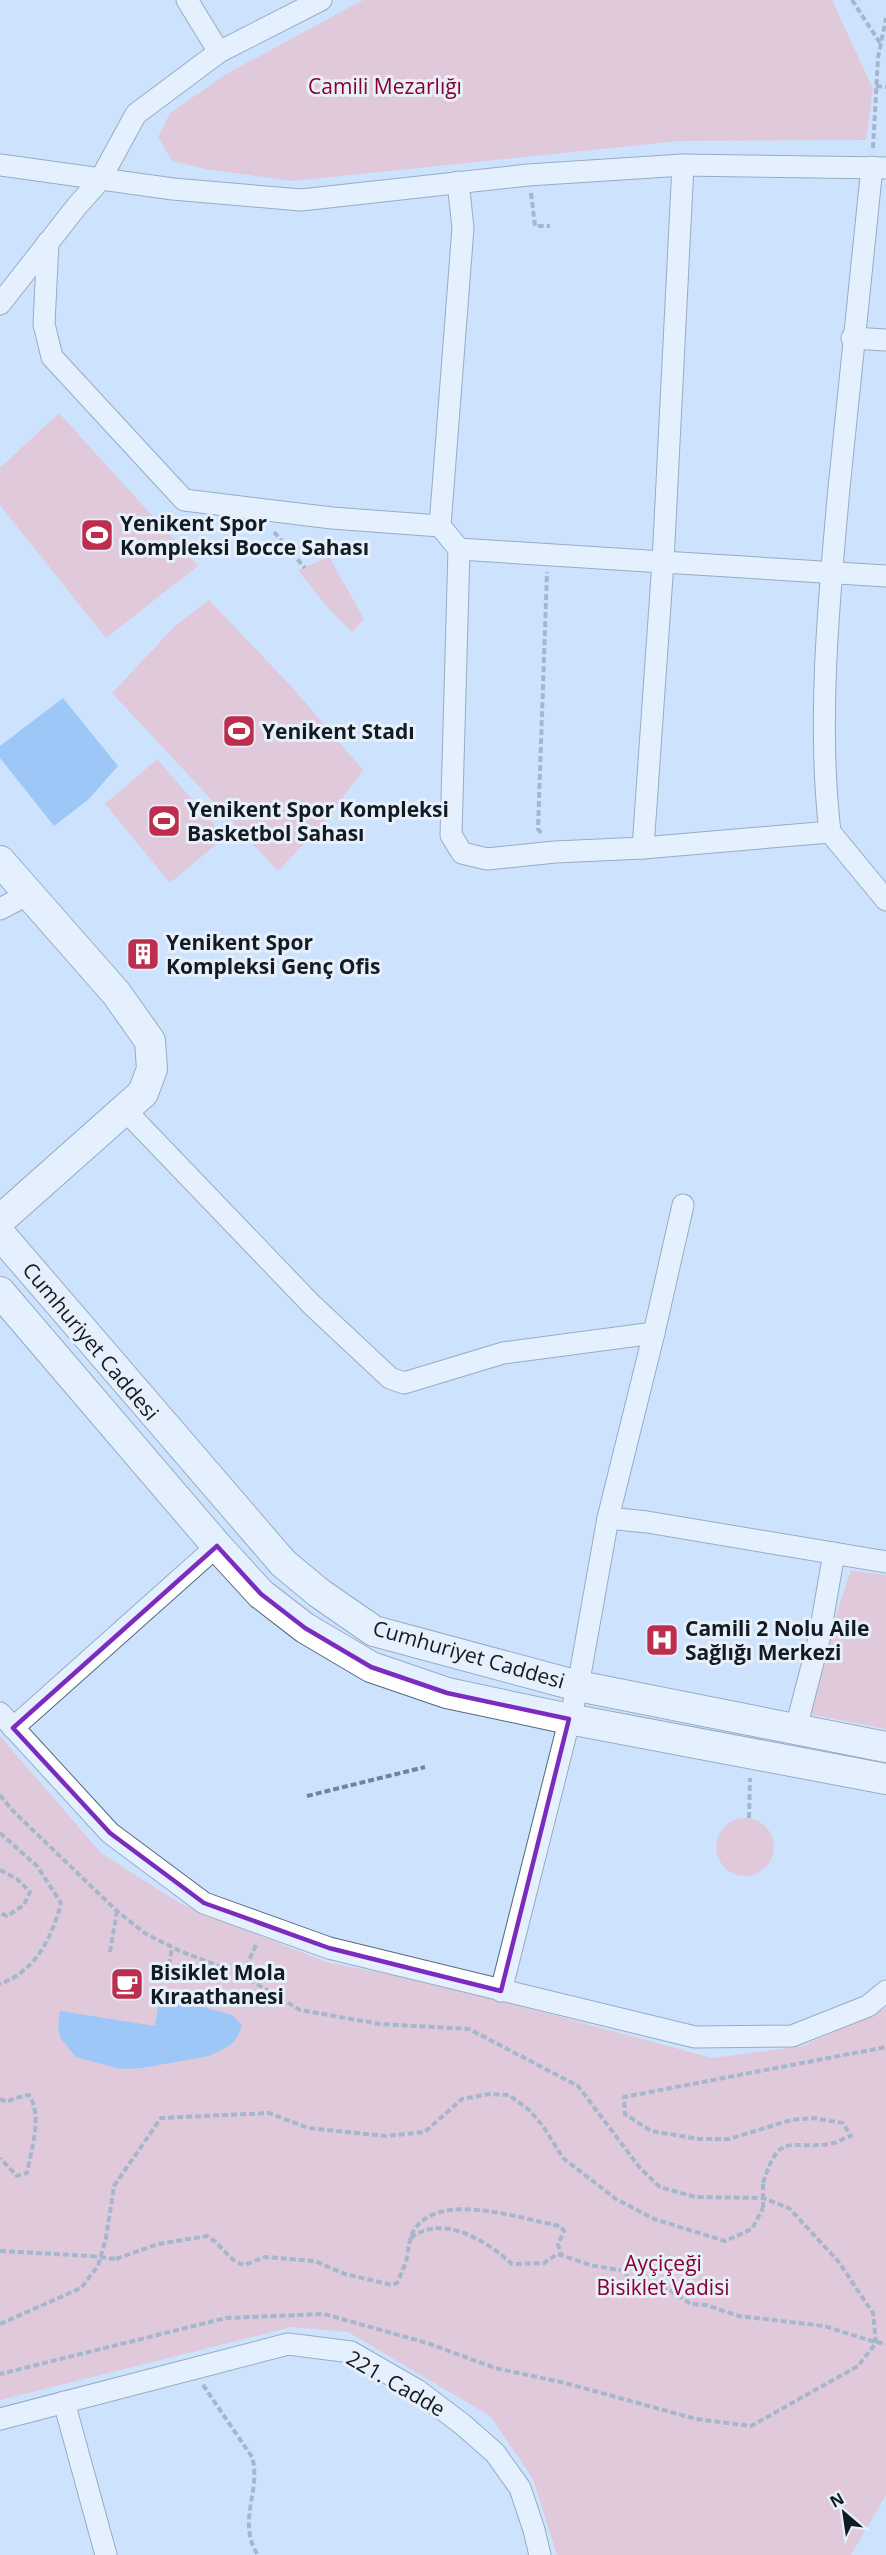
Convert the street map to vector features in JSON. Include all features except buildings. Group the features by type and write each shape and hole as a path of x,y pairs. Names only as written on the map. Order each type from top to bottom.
{"street":[{"path":"187,0 219,52"},
{"path":"0,304 100,180 136,114 219,52 321,0"},
{"path":"0,165 100,180 301,200 528,175 683,165 879,167 852,338 831,572 825,781 830,832 886,900"},
{"path":"643,848 663,562 683,165"},
{"path":"458,182 462,228 440,526 459,549 452,835 462,853 487,859 830,832"},
{"path":"48,242 44,324 52,357 184,500 332,518 440,526"},
{"path":"852,338 886,340"},
{"path":"459,549 886,576"},
{"path":"0,861 116,993 150,1041 152,1069 143,1093 0,1220"},
{"path":"0,909 29,894"},
{"path":"124,1109 312,1305 390,1378 404,1383 503,1353 654,1333"},
{"path":"501,1991 578,1686 608,1518 683,1204"},
{"name":"Cumhuriyet Caddesi","path":"0,1234 283,1563 319,1593 374,1631 578,1686 886,1747"},
{"name":"Cumhuriyet Caddesi","path":"0,1293 216,1546 261,1594 304,1628 371,1667 447,1693 569,1719 886,1779"},
{"path":"608,1518 647,1522 886,1562"},
{"path":"216,1546 7,1720 110,1833 204,1903 329,1947 695,2037 792,2036 868,2006 886,1991"},
{"path":"796,1728 819,1639 834,1553"},
{"name":"221. Cadde","path":"0,2419 288,2344 351,2352 417,2390 462,2424 495,2453 520,2488 540,2555"},
{"path":"64,2402 106,2555"}],"path":[{"path":"852,0 881,43"},
{"path":"879,167 876,86 886,18"},
{"path":"876,86 886,87"},
{"path":"528,175 535,226 550,226"},
{"path":"255,508 305,568"},
{"path":"548,556 538,829 555,852"},
{"path":"749,1818 750,1754"},
{"path":"308,1796 425,1767"},
{"path":"0,1795 13,1811 117,1911 146,1934 242,1975 300,2010 380,2024 469,2029 578,2086 640,2168 660,2187 695,2197 763,2198 789,2208 838,2261 873,2313 876,2343 858,2366 751,2426 696,2419 565,2383 495,2368 427,2343 324,2314 226,2318 0,2374"},
{"path":"0,1833 37,1866 61,1903 55,1927 43,1950 20,1974 0,1984"},
{"path":"0,1870 17,1879 30,1892 24,1905 7,1916 0,1914"},
{"path":"110,1952 117,1911"},
{"path":"242,1975 265,1925"},
{"path":"168,1974 172,1947"},
{"path":"0,2324 81,2288 98,2266 106,2238 114,2187 161,2118 269,2113 308,2128 386,2136 425,2132 462,2099 490,2094 510,2096 529,2110 543,2126 563,2158 616,2199 654,2218 725,2241 752,2229 763,2208 763,2183 769,2164 778,2151 789,2144 830,2144 851,2136 843,2123 813,2118 791,2120 729,2139 699,2139 651,2131 625,2114 624,2097 886,2047"},
{"path":"0,2099 7,2102 29,2095 34,2102 36,2119 27,2173 17,2176 0,2158"},
{"path":"0,2251 116,2259 158,2244 207,2236 220,2244 230,2258 244,2265 265,2257 315,2261 335,2271 392,2285 397,2283 403,2271 409,2239 414,2229 431,2214 453,2209 479,2210 560,2226 564,2231 558,2244 561,2254"},
{"path":"409,2239 431,2228 458,2232 489,2246 512,2264 544,2263 557,2254 561,2254 590,2265 625,2271 631,2286 662,2285 691,2304 706,2305 739,2316 824,2326 886,2344"},
{"path":"192,2369 252,2457 256,2470 251,2492 248,2534 258,2555"}],"highlighted area":[{"path":"217,1546 261,1594 305,1628 371,1667 447,1693 569,1719 501,1991 329,1948 204,1903 110,1833 13,1728"}],"green space":[{"name":"Camili Mezarlığı","path":"363,0 832,0 873,89 866,140 679,141 293,181 205,169 172,161 158,137 170,113 228,73"},
{"name":"Yenikent Spor Kompleksi Bocce Sahası","path":"59,413 198,566 106,638 0,505 0,468"},
{"path":"329,557 364,619 352,632 328,608 298,570"},
{"name":"Yenikent Stadı","path":"209,600 292,687 363,770 325,822 278,871 112,693 175,626"},
{"name":"Yenikent Spor Kompleksi Basketbol Sahası","path":"157,759 225,837 170,883 105,804"},
{"path":"851,1570 886,1575 886,1729 808,1714 823,1655"},
{"name":"Ayçiçeği Bisiklet Vadisi","path":"0,1736 101,1853 181,1904 326,1962 443,1985 712,2058 803,2046 886,2008 886,2495 851,2555 557,2555 533,2479 490,2416 348,2332 292,2327 0,2400"},
{"path":"739,1818 751,1818 766,1826 774,1841 774,1853 766,1868 751,1876 739,1876 724,1868 716,1853 716,1841 724,1826"}],"water":[{"path":"63,698 118,766 89,799 54,826 0,758 0,746"},
{"path":"160,1995 232,2015 242,2025 238,2036 231,2045 209,2056 142,2068 120,2069 76,2057 61,2039 58,2029 60,2011 155,2026"}],"place":[{"name":"Yenikent Spor Kompleksi Bocce Sahası","path":"97,535"},
{"name":"Yenikent Stadı","path":"239,731"},
{"name":"Yenikent Spor Kompleksi Basketbol Sahası","path":"164,821"},
{"name":"Yenikent Spor Kompleksi Genç Ofis","path":"143,954"},
{"name":"Camili 2 Nolu Aile Sağlığı Merkezi","path":"662,1640"},
{"name":"Bisiklet Mola Kıraathanesi","path":"127,1984"}]}
